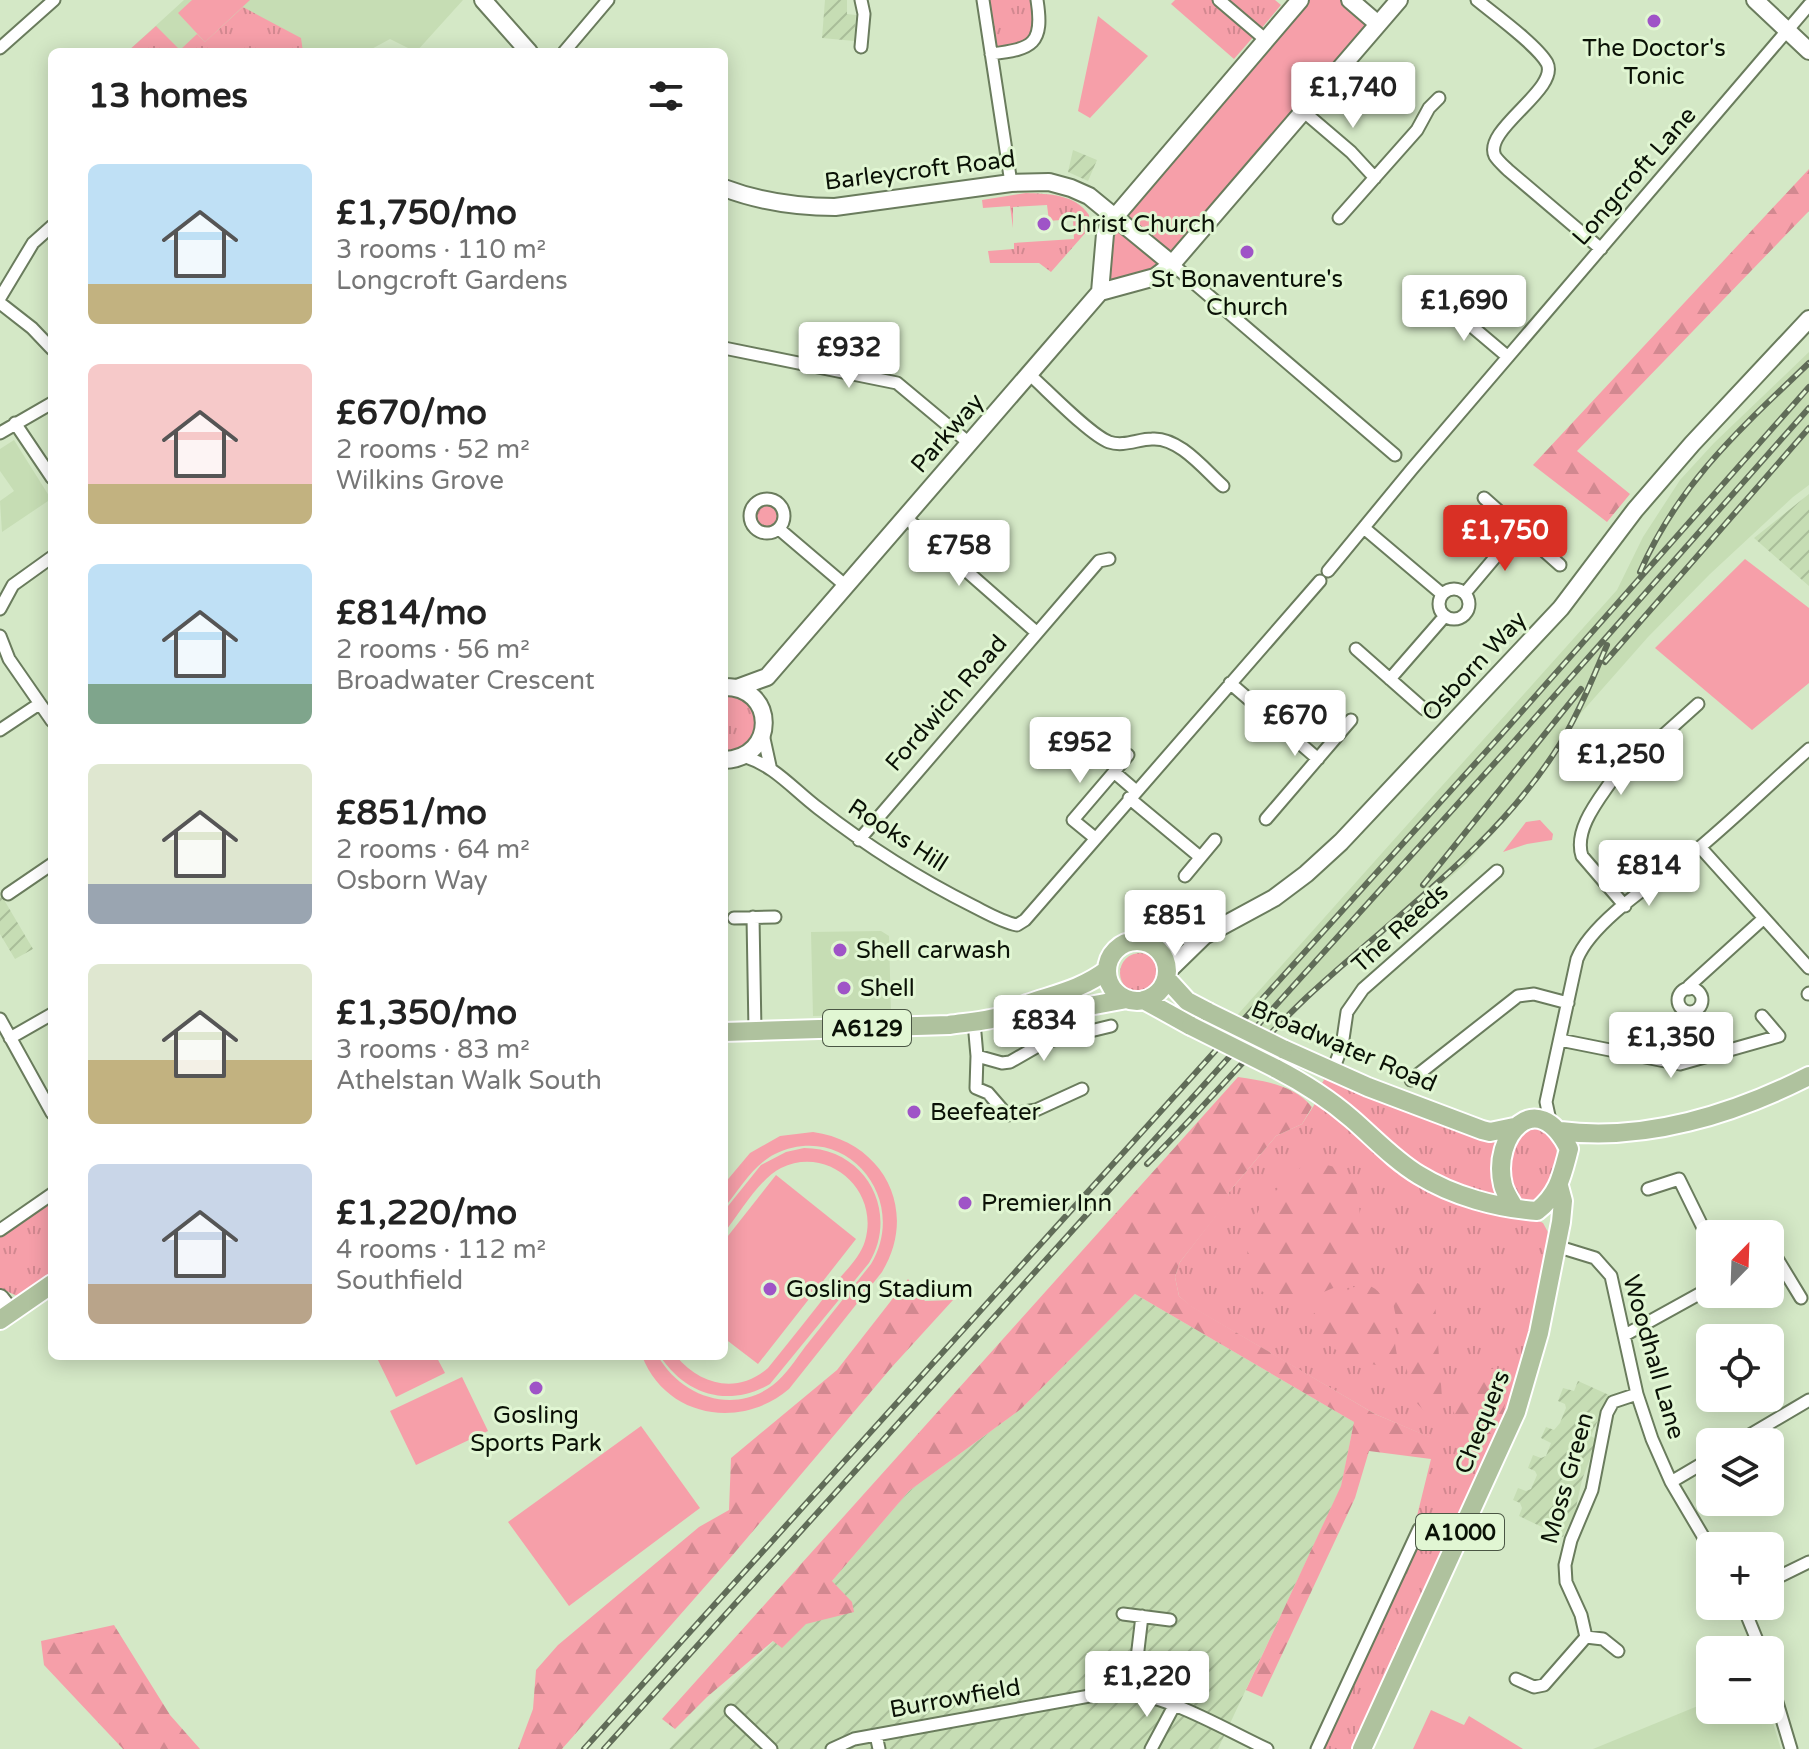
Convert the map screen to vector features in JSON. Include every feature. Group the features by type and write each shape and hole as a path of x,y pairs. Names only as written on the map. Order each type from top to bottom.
{"main road":[{"path":"1136,1000 1158,992 1166,976 1164,959 1159,952 1145,942 1136,941 1119,947 1109,961 1107,970 1112,987 1136,1000 1275,1068 1320,1094 1421,1177 1461,1195 1537,1211 1556,1240"},
{"name":"A6129","path":"728,1032 974,1022 1010,1014 1026,1005 1092,982 1107,970"},
{"name":"Broadwater Road","path":"1166,976 1187,1001 1332,1073 1482,1130 1500,1131 1514,1127"},
{"name":"A6129","path":"1010,1014 1029,1017 1136,1000"},
{"path":"1514,1207 1502,1181 1505,1146 1514,1127 1525,1119 1541,1119 1556,1128 1592,1135 1665,1126 1739,1108 1809,1076"},
{"path":"1556,1128 1569,1149 1592,1135"},
{"name":"A1000","path":"1537,1211 1554,1197 1569,1149"},
{"name":"Chequers","path":"1362,1749 1516,1412 1536,1343 1556,1240 1563,1201 1559,1186"},
{"path":"4,1310 48,1286"}],"street":[{"path":"0,48 54,0"},
{"path":"483,0 525,48"},
{"path":"567,48 608,0"},
{"path":"861,0 864,14 861,47"},
{"path":"983,0 1011,183"},
{"path":"991,54 1019,50 1034,42 1040,29 1037,0"},
{"path":"1219,0 1266,40"},
{"path":"1300,0 1116,216 1105,234 1100,292 1155,277 1172,264 1399,0"},
{"path":"1350,0 1378,24"},
{"path":"1477,0 1535,49 1548,64 1549,72 1538,90 1506,127 1494,147 1495,155 1508,170 1601,249"},
{"path":"1755,0 1809,51"},
{"name":"Longcroft Lane","path":"1328,571 1809,5"},
{"path":"1339,218 1417,130 1429,108 1439,98"},
{"path":"1303,111 1351,152 1375,178"},
{"name":"Barleycroft Road","path":"728,189 774,203 835,207 1011,183 1049,182 1089,196 1116,216"},
{"path":"1116,216 1395,455"},
{"path":"48,230 33,243 0,300 48,345"},
{"name":"Parkway","path":"763,734 760,706 767,677 1100,292"},
{"path":"1443,302 1508,357"},
{"name":"Osborn Way","path":"1166,976 1204,936 1274,898 1341,842 1561,608 1635,510 1809,319"},
{"path":"728,349 897,383 969,443"},
{"path":"1029,374 1106,441 1117,444 1155,438 1169,441 1223,486"},
{"path":"0,433 48,405"},
{"path":"15,423 48,472"},
{"path":"1484,498 1560,565"},
{"name":"Fordwich Road","path":"905,517 1036,632"},
{"path":"1364,528 1442,594"},
{"path":"779,529 846,586"},
{"path":"1465,593 1519,529"},
{"name":"Fordwich Road","path":"859,840 1099,561 1109,559"},
{"path":"0,609 13,585 48,560"},
{"path":"1128,755 1073,820 1095,838 1320,581"},
{"path":"1444,617 1438,603 1442,594 1451,589 1465,593"},
{"path":"1444,617 1454,620 1464,617 1469,602 1465,593"},
{"path":"1390,679 1444,617"},
{"path":"0,636 9,659 48,716"},
{"path":"1356,649 1424,709"},
{"name":"Parkway","path":"730,688 767,677"},
{"path":"1230,683 1318,759"},
{"path":"730,688 751,695 760,706"},
{"path":"0,730 39,704"},
{"path":"1625,906 1582,856 1579,848 1582,833 1598,799 1610,783 1698,704"},
{"path":"1266,819 1351,720"},
{"path":"728,759 743,756 757,745 763,734"},
{"path":"763,734 770,766"},
{"path":"1531,1119 1546,1102 1581,949 1590,937 1700,847 1809,749"},
{"name":"Rooks Hill","path":"743,756 770,766 859,840 898,866 1014,925 1025,920 1095,838"},
{"path":"1114,772 1133,795 1200,857"},
{"path":"1185,876 1215,840"},
{"path":"1700,847 1809,968"},
{"path":"8,894 48,867"},
{"name":"The Reeds","path":"1332,1073 1342,1046 1347,1012 1363,989 1497,871"},
{"path":"753,917 755,1031"},
{"path":"734,918 775,917"},
{"path":"1689,989 1764,918"},
{"name":"Osborn Way","path":"1145,942 1189,935 1204,936"},
{"path":"1411,1080 1513,999 1534,994 1568,1003"},
{"path":"10,1038 48,1016"},
{"path":"1560,1040 1680,1064 1779,1036 1762,1016"},
{"path":"0,1019 48,1106"},
{"path":"974,1022 976,1088 988,1093 1003,1112 1011,1115 1036,1110 1082,1089"},
{"path":"977,1056 1002,1063 1010,1062 1045,1042 1111,1026"},
{"path":"1546,1102 1556,1128"},
{"path":"1648,1189 1679,1179 1699,1220"},
{"path":"0,1230 48,1197"},
{"name":"Woodhall Lane","path":"1556,1240 1595,1258 1611,1276 1637,1394 1652,1439 1671,1482 1701,1532"},
{"path":"1784,1276 1801,1298"},
{"path":"1625,1335 1696,1296"},
{"name":"Moss Green","path":"1586,1637 1581,1615 1566,1582 1565,1565 1571,1540 1592,1490 1607,1413 1613,1402 1637,1394"},
{"path":"1762,1428 1809,1400"},
{"path":"1671,1482 1696,1467"},
{"path":"1317,1749 1419,1529 1428,1533"},
{"path":"1784,1574 1809,1562"},
{"path":"1123,1614 1170,1620"},
{"path":"1133,1692 1142,1616"},
{"path":"1516,1679 1534,1687 1544,1685 1586,1637 1603,1639 1618,1651"},
{"name":"Burrowfield","path":"832,1749 854,1739 1105,1691 1133,1692 1174,1706 1267,1749"},
{"path":"1151,1749 1174,1706"},
{"path":"731,1711 771,1749"},
{"path":"1784,1724 1791,1749"},
{"path":"876,1735 879,1749"}],"shaded area":[{"path":"184,0 463,0 420,48 408,48 390,39 373,48 131,48"},
{"path":"825,0 847,0 847,14 856,15 854,41 822,38"},
{"path":"1073,150 1097,160 1088,181 1068,172"},
{"path":"1809,352 1809,485 1710,574 1648,637 1581,713 1548,768 1467,863 1309,995 1261,1048 1223,1031 1617,590 1643,537 1680,480"},
{"path":"14,440 48,494 48,501 2,532 0,501 14,491 0,471 0,449"},
{"path":"1809,494 1809,586 1754,538"},
{"path":"0,893 33,949 15,959 0,934"},
{"path":"881,931 889,936 891,1014 813,1016 811,932"},
{"path":"1135,1294 1354,1422 1341,1487 1218,1749 669,1749 832,1581 909,1491 1021,1409"},
{"path":"1578,1381 1609,1395 1591,1436 1597,1440 1582,1480 1575,1512 1563,1537 1519,1516 1522,1508 1520,1503 1513,1500 1518,1488 1531,1489 1537,1475 1528,1468 1533,1455 1546,1456 1551,1443 1541,1438 1546,1427 1554,1430 1560,1423 1566,1408 1558,1401 1563,1388 1574,1391"},
{"path":"1696,1707 1696,1724 1773,1724 1781,1749 1593,1749"}],"green space":[{"path":"192,0 250,0 205,42 178,13"},
{"path":"987,0 1033,0 1037,22 1026,44 996,45"},
{"path":"1175,0 1216,0 1255,35 1234,59 1171,4"},
{"path":"1223,0 1275,0 1281,5 1261,29"},
{"path":"1305,0 1344,0 1366,24 1365,30 1172,252 1167,253 1128,219 1127,214"},
{"path":"243,7 301,38 302,48 182,48 197,34 205,42"},
{"path":"1098,16 1148,56 1090,118 1078,111"},
{"path":"156,26 178,48 131,48"},
{"path":"1809,169 1809,211 1577,451 1630,494 1607,522 1533,465"},
{"path":"1026,193 1069,199 1089,215 1087,231 1051,272 1039,263 990,263 988,251 1014,249 1014,243 1074,239 1073,219 1049,221 1047,205 1013,207 1013,228 1010,206 983,208 982,200"},
{"path":"1116,228 1159,261 1158,268 1108,282 1110,233"},
{"path":"767,502 777,506 781,516 777,526 767,530 757,526 753,516 757,506"},
{"path":"1745,559 1809,608 1809,683 1752,730 1655,648"},
{"path":"728,696 748,705 756,723 748,742 728,752"},
{"path":"1540,820 1553,834 1552,840 1503,852 1526,822"},
{"path":"1140,953 1154,959 1160,973 1154,987 1140,993 1126,987 1120,973 1126,959"},
{"path":"1316,1072 1502,1137 1501,1198 1483,1195 1424,1172 1319,1088 1324,1080"},
{"path":"1238,1077 1288,1089 1312,1107 1302,1124 1276,1136 1229,1192 1228,1201 1180,1262 1175,1277 1179,1296 1375,1414 1432,1438 1431,1459 1369,1451 1355,1498 1262,1697 1246,1690 1341,1486 1354,1422 1135,1294 1021,1409 909,1491 832,1581 852,1602 854,1612 806,1624 782,1648 773,1641 707,1697 675,1729 662,1719"},
{"path":"1318,1099 1410,1177 1535,1219 1543,1223 1549,1234 1531,1365 1355,1749 1321,1749 1417,1544 1427,1546 1435,1525 1417,1516 1431,1459 1431,1438 1375,1414 1190,1306 1179,1296 1175,1277 1180,1262 1227,1201 1229,1192 1276,1136 1302,1124"},
{"path":"1526,1128 1548,1132 1555,1143 1557,1155 1553,1180 1547,1191 1539,1199 1529,1201 1517,1197 1509,1169 1515,1145"},
{"path":"813,1132 838,1138 876,1165 888,1183 895,1204 897,1226 893,1249 882,1272 789,1389 770,1402 749,1410 728,1413 706,1411 668,1393 653,1377 644,1360 661,1360 680,1382 710,1397 742,1399 758,1394 786,1372 871,1264 881,1239 882,1215 876,1192 864,1172 847,1157 825,1148 801,1146 775,1154 753,1171 728,1203 728,1179 750,1153 780,1136"},
{"path":"804,1148 826,1151 860,1171 871,1186 878,1204 878,1243 869,1263 770,1384 739,1395 709,1394 682,1380 663,1360 680,1360 697,1374 720,1383 732,1384 756,1376 768,1368 851,1265 865,1241 868,1222 865,1205 857,1189 832,1168 816,1163 799,1162 773,1173 728,1228 728,1206 761,1165 786,1152"},
{"path":"1316,1163 1342,1171 1355,1185 1367,1269 1362,1276 1314,1296 1293,1301 1271,1298 1250,1282 1246,1271 1249,1232 1261,1205 1303,1165"},
{"name":"Gosling Stadium","path":"776,1175 856,1239 758,1364 728,1341 728,1236"},
{"path":"48,1202 48,1276 17,1296 0,1288 0,1236"},
{"path":"908,1279 925,1301 953,1300 562,1749 518,1749 533,1709 536,1670 558,1645 699,1527 729,1510 731,1458 837,1370"},
{"path":"1409,1280 1425,1288 1435,1302 1442,1398 1441,1410 1437,1415 1427,1414 1413,1399 1392,1298 1392,1289 1398,1283"},
{"path":"1358,1285 1370,1286 1378,1291 1387,1307 1397,1355 1396,1363 1389,1367 1368,1363 1331,1347 1320,1339 1308,1322 1321,1303"},
{"path":"378,1360 438,1360 445,1373 396,1397"},
{"path":"1482,1369 1497,1369 1504,1373 1507,1392 1498,1424 1485,1439 1476,1442 1458,1424 1453,1402 1461,1383"},
{"path":"462,1377 488,1431 416,1465 390,1411"},
{"path":"641,1426 700,1508 569,1606 508,1522"},
{"path":"114,1625 170,1715 200,1749 123,1749 44,1665 41,1641"},
{"path":"1431,1710 1464,1725 1469,1716 1523,1749 1413,1749"}],"railway":[{"path":"1640,572 1673,511 1692,484 1735,435 1809,363"},
{"path":"584,1749 1501,735 1809,387"},
{"path":"604,1749 1511,745 1809,408"},
{"path":"1605,662 1809,428"},
{"path":"1147,1164 1307,997 1442,879 1506,816 1560,744 1607,645"},
{"path":"1423,885 1581,689"}],"place":[{"name":"The Doctor's Tonic","path":"1654,21"},
{"name":"Christ Church","path":"1044,224"},
{"name":"St Bonaventure's Church","path":"1247,252"},
{"name":"Shell carwash","path":"840,950"},
{"name":"Shell","path":"844,988"},
{"name":"Beefeater","path":"914,1112"},
{"name":"Premier Inn","path":"965,1203"},
{"name":"Gosling Stadium","path":"770,1289"},
{"name":"Gosling Sports Park","path":"536,1388"}]}
